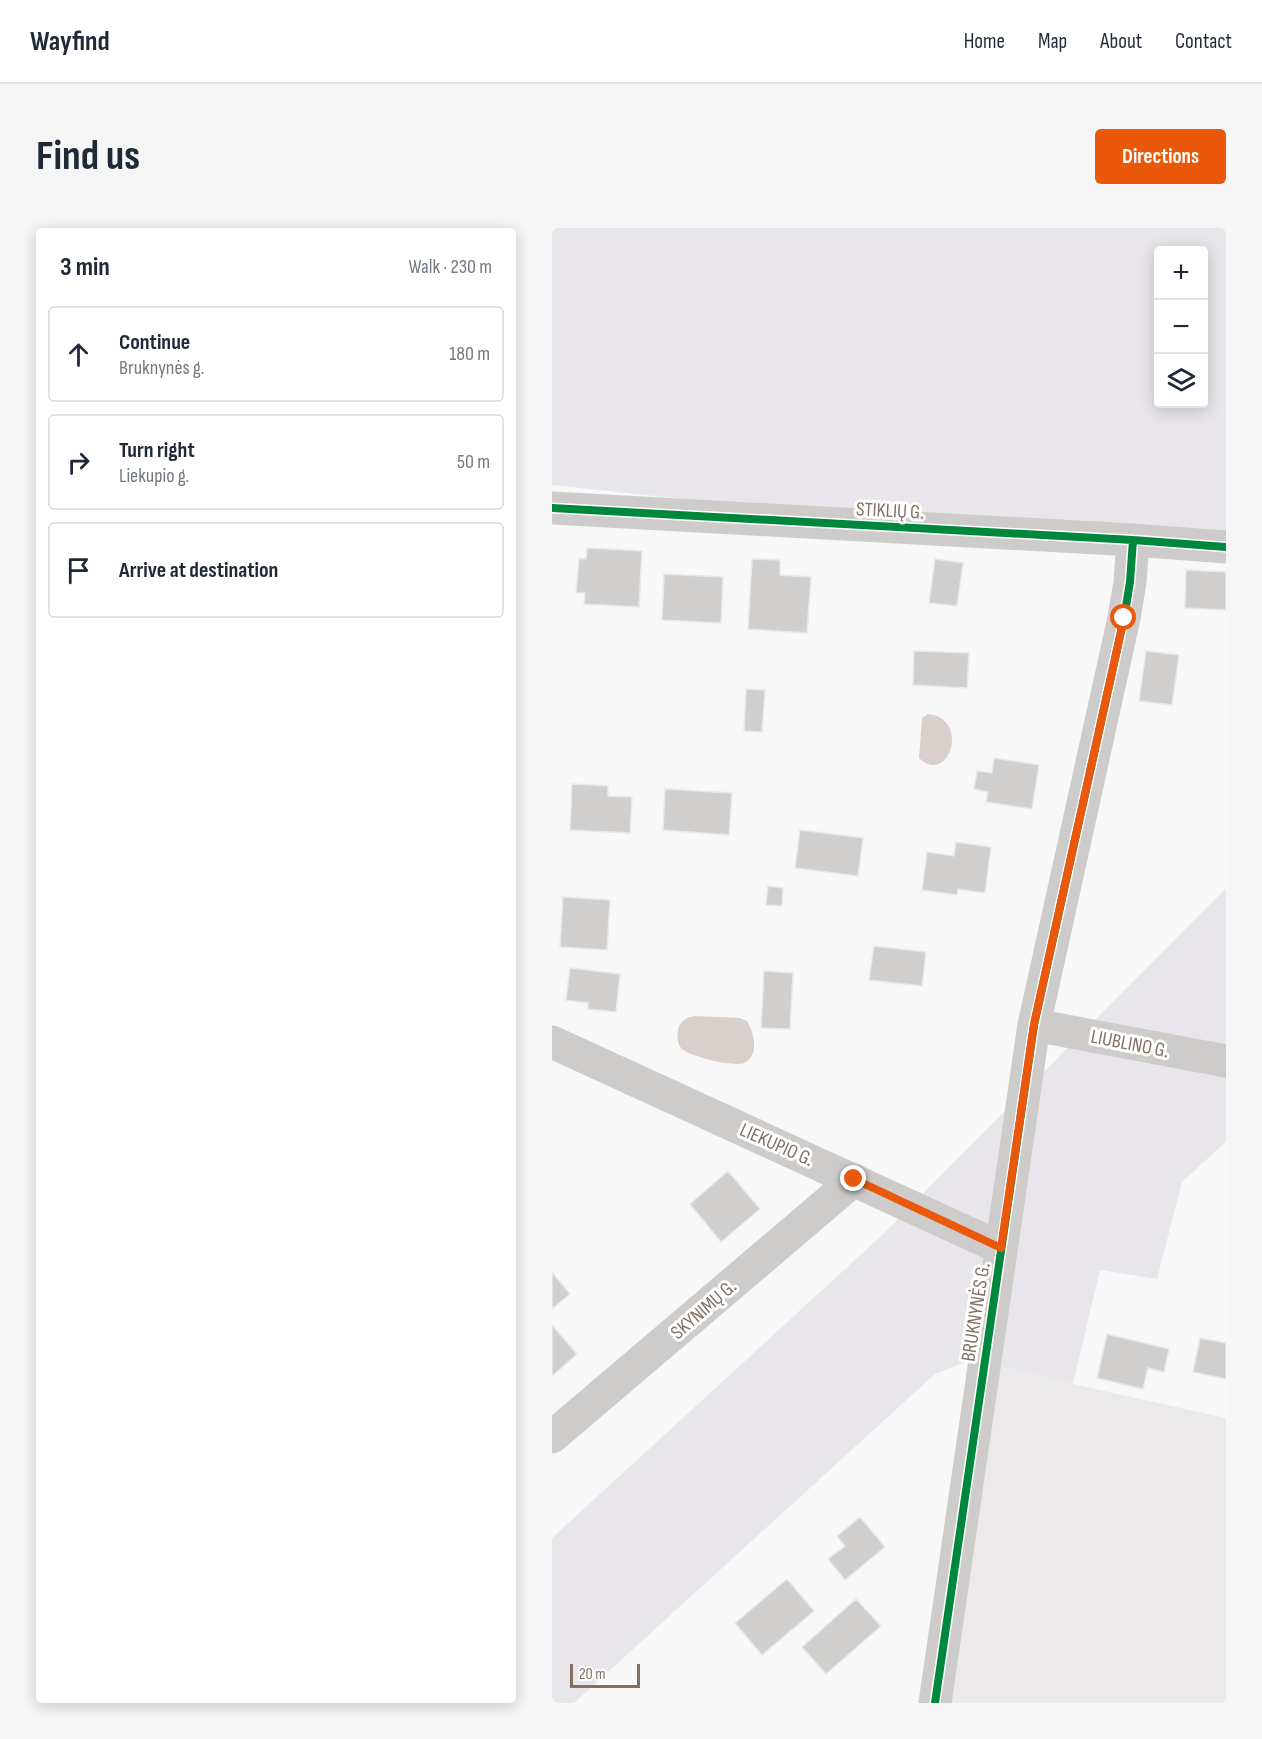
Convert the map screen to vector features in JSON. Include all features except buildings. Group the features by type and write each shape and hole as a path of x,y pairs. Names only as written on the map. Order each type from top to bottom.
{"street":[{"name":"STIKLIŲ G.","path":"552,508 1226,547"},
{"name":"BRUKNYNĖS G.","path":"935,1703 1034,1024 1124,618 1130,582 1133,540"},
{"name":"LIUBLINO G.","path":"1034,1024 1226,1060"},
{"name":"LIEKUPIO G.","path":"552,1042 1001,1248"},
{"name":"SKYNIMŲ G.","path":"552,1437 854,1179"}],"shaded area":[{"path":"552,228 1226,228 1226,557 552,485"},
{"path":"928,714 941,718 949,727 952,737 951,748 946,758 939,764 930,765 919,758 922,718"},
{"path":"1226,888 1226,1142 1182,1182 1157,1279 1100,1270 1073,1384 990,1363 963,1363 935,1374 574,1703 552,1703 552,1538 880,1237"},
{"path":"694,1016 740,1018 747,1021 752,1031 754,1044 749,1060 739,1064 722,1062 693,1055 681,1048 678,1039 680,1024 683,1020"},
{"path":"990,1363 1226,1418 1226,1703 941,1703"}],"cycle path":[{"path":"552,508 1226,547"},
{"path":"935,1703 1034,1025 1124,618 1130,582 1133,540"}],"route":[{"path":"854,1179 1001,1248 1034,1024 1124,618"}]}
